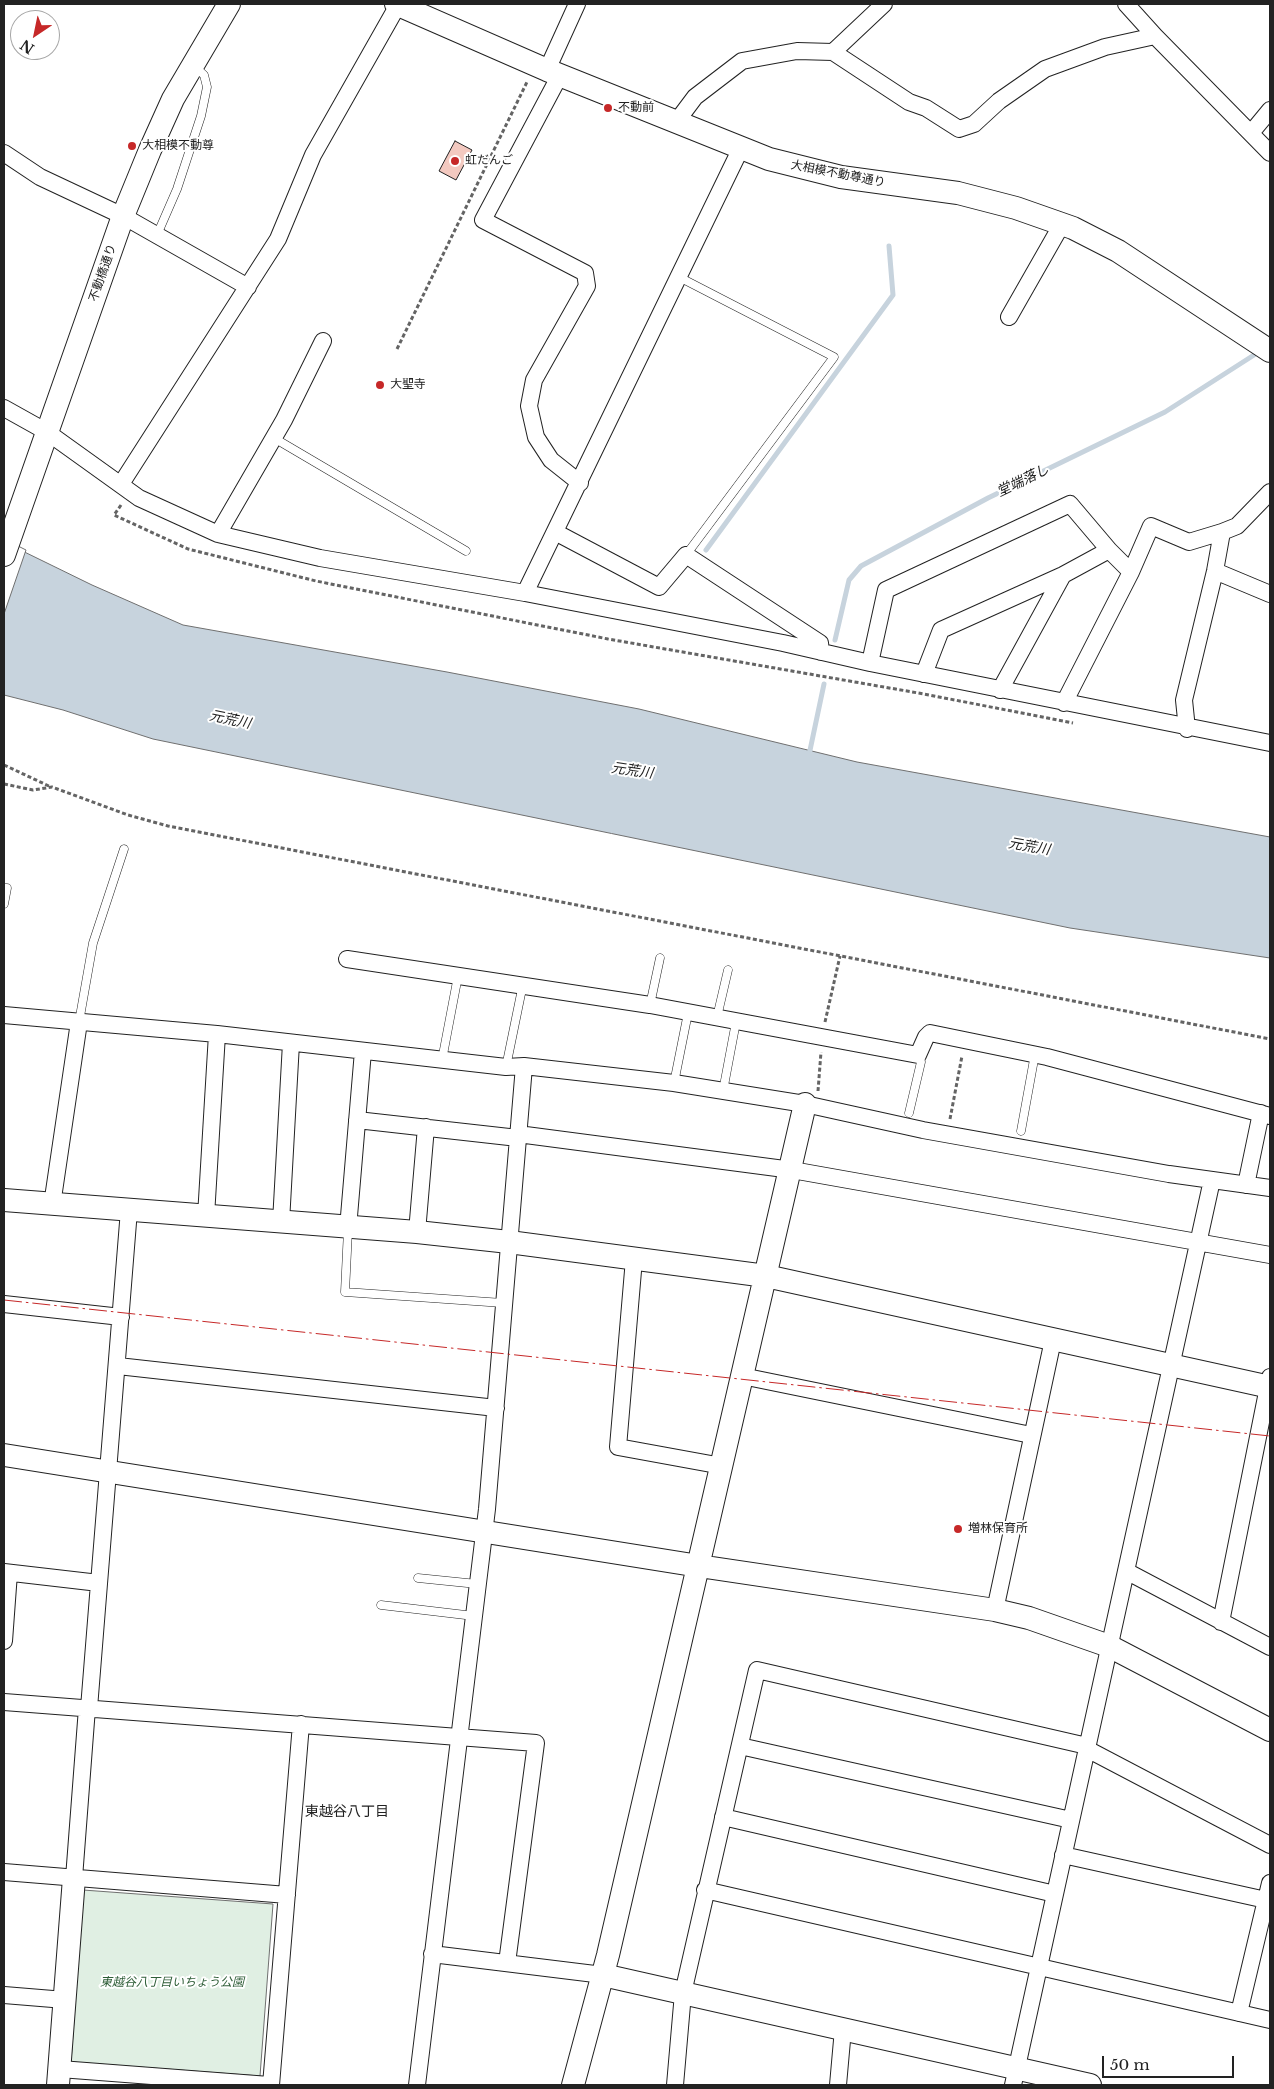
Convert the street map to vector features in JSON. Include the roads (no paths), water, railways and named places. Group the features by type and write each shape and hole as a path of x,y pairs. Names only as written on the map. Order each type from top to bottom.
{"street":[{"name":"不動橋通り","path":"4,555 123,216 169,108 192,65 229,4"},
{"path":"120,484 278,239 313,155 397,4"},
{"name":"大相模不動尊通り","path":"397,4 548,69 769,159 841,177 958,193 1016,208 1062,224 1118,250 1267,349"},
{"path":"577,4 483,220 585,273 587,286 534,380 529,406 536,437 551,460 580,483"},
{"path":"833,52 884,4"},
{"path":"1126,4 1270,153"},
{"path":"677,121 695,97 742,61 796,51 833,52 909,102 926,108 959,129 974,124 1000,101 1045,69 1104,47 1155,36"},
{"path":"1251,133 1270,110"},
{"path":"525,593 741,148"},
{"path":"4,153 40,177 123,216 248,287"},
{"path":"1009,317 1062,224"},
{"path":"218,534 274,438 323,340"},
{"path":"4,408 47,432 139,498 218,534 320,558 525,593 1166,724 1270,743"},
{"path":"1064,703 1131,572 1151,526 1189,542 1237,526 1270,492"},
{"path":"870,663 886,590 1070,504 1109,550 1131,572"},
{"path":"555,532 659,587 686,555 820,643 821,652"},
{"path":"1188,728 1184,700 1215,571 1222,532"},
{"path":"924,674 941,630 1063,575 1109,550"},
{"path":"1215,571 1270,594"},
{"path":"1000,690 1063,575"},
{"path":"1166,724 1184,700"},
{"path":"347,959 523,984 650,1005 736,1022 837,1038 918,1055 926,1037 930,1033 1035,1054 1266,1115 1246,1184"},
{"path":"4,1015 217,1034 506,1067 524,1066 674,1084 805,1104 931,1131 1212,1180 1270,1188"},
{"path":"52,1205 78,1022"},
{"path":"206,1216 217,1034"},
{"path":"281,1222 291,1043"},
{"path":"348,1228 363,1051"},
{"path":"417,2085 484,1532 524,1066"},
{"path":"573,2085 603,1975 742,1376 792,1170 805,1104"},
{"path":"357,1120 518,1136 792,1170 1270,1255"},
{"path":"417,1232 426,1127"},
{"path":"1015,2077 1212,1180"},
{"path":"4,1200 417,1232 509,1242 766,1276 1053,1340 1171,1365 1270,1383 1221,1622"},
{"path":"130,1210 59,2077 270,2085 301,1724"},
{"path":"634,1259 618,1447 722,1466"},
{"path":"4,1304 121,1317"},
{"path":"995,1610 1031,1434 1053,1340"},
{"path":"118,1366 496,1408"},
{"path":"742,1376 1031,1434"},
{"path":"4,1455 699,1566 995,1610 1029,1618 1109,1646 1270,1730"},
{"path":"1126,1571 1270,1647"},
{"path":"4,1641 6,1572 99,1584"},
{"path":"675,2085 682,1993 757,1670 1087,1747 1270,1845"},
{"path":"4,1702 536,1743 507,1963"},
{"path":"740,1746 1071,1820"},
{"path":"724,1817 1055,1894"},
{"path":"1063,1856 1266,1900"},
{"path":"4,1872 287,1896"},
{"path":"1239,2013 1270,1883"},
{"path":"705,1890 1270,2020"},
{"path":"432,1954 603,1975 843,2029 1015,2077 1090,2085"},
{"path":"4,1995 65,2000"},
{"path":"838,2085 843,2029"}],"lane":[{"path":"157,235 177,189 201,116 208,87 204,75 192,65"},
{"path":"679,277 834,357 686,555"},
{"path":"274,438 466,551"},
{"path":"78,1022 93,943 124,849"},
{"path":"4,888 7,888 4,904"},
{"path":"650,1005 660,958"},
{"path":"717,1017 728,970"},
{"path":"442,1060 458,976"},
{"path":"506,1067 523,984"},
{"path":"674,1084 688,1013"},
{"path":"723,1091 736,1022"},
{"path":"909,1113 921,1062 919,1053"},
{"path":"1021,1131 1035,1054"},
{"path":"348,1228 345,1292 503,1303"},
{"path":"418,1578 477,1584"},
{"path":"381,1605 474,1616"}],"water":[{"name":"元荒川","path":"4,542 92,585 183,625 447,672 639,709 857,762 1270,837 1270,958 1070,928 153,739 63,710 4,695"}],"waterway":[{"path":"706,550 893,295 889,246"},
{"name":"堂端落し","path":"835,640 849,580 861,566 988,498 1165,412 1254,355"},
{"name":"堂端落し","path":"809,755 824,684"}],"place":[{"name":"不動前","path":"608,108"},
{"name":"大相模不動尊","path":"132,146"},
{"name":"虹だんご","path":"455,161"},
{"name":"大聖寺","path":"380,385"},
{"name":"増林保育所","path":"958,1529"}],"district":[{"name":"東越谷八丁目","path":"347,1812"}],"park label":[{"name":"東越谷八丁目いちょう公園","path":"172,1983"}]}
